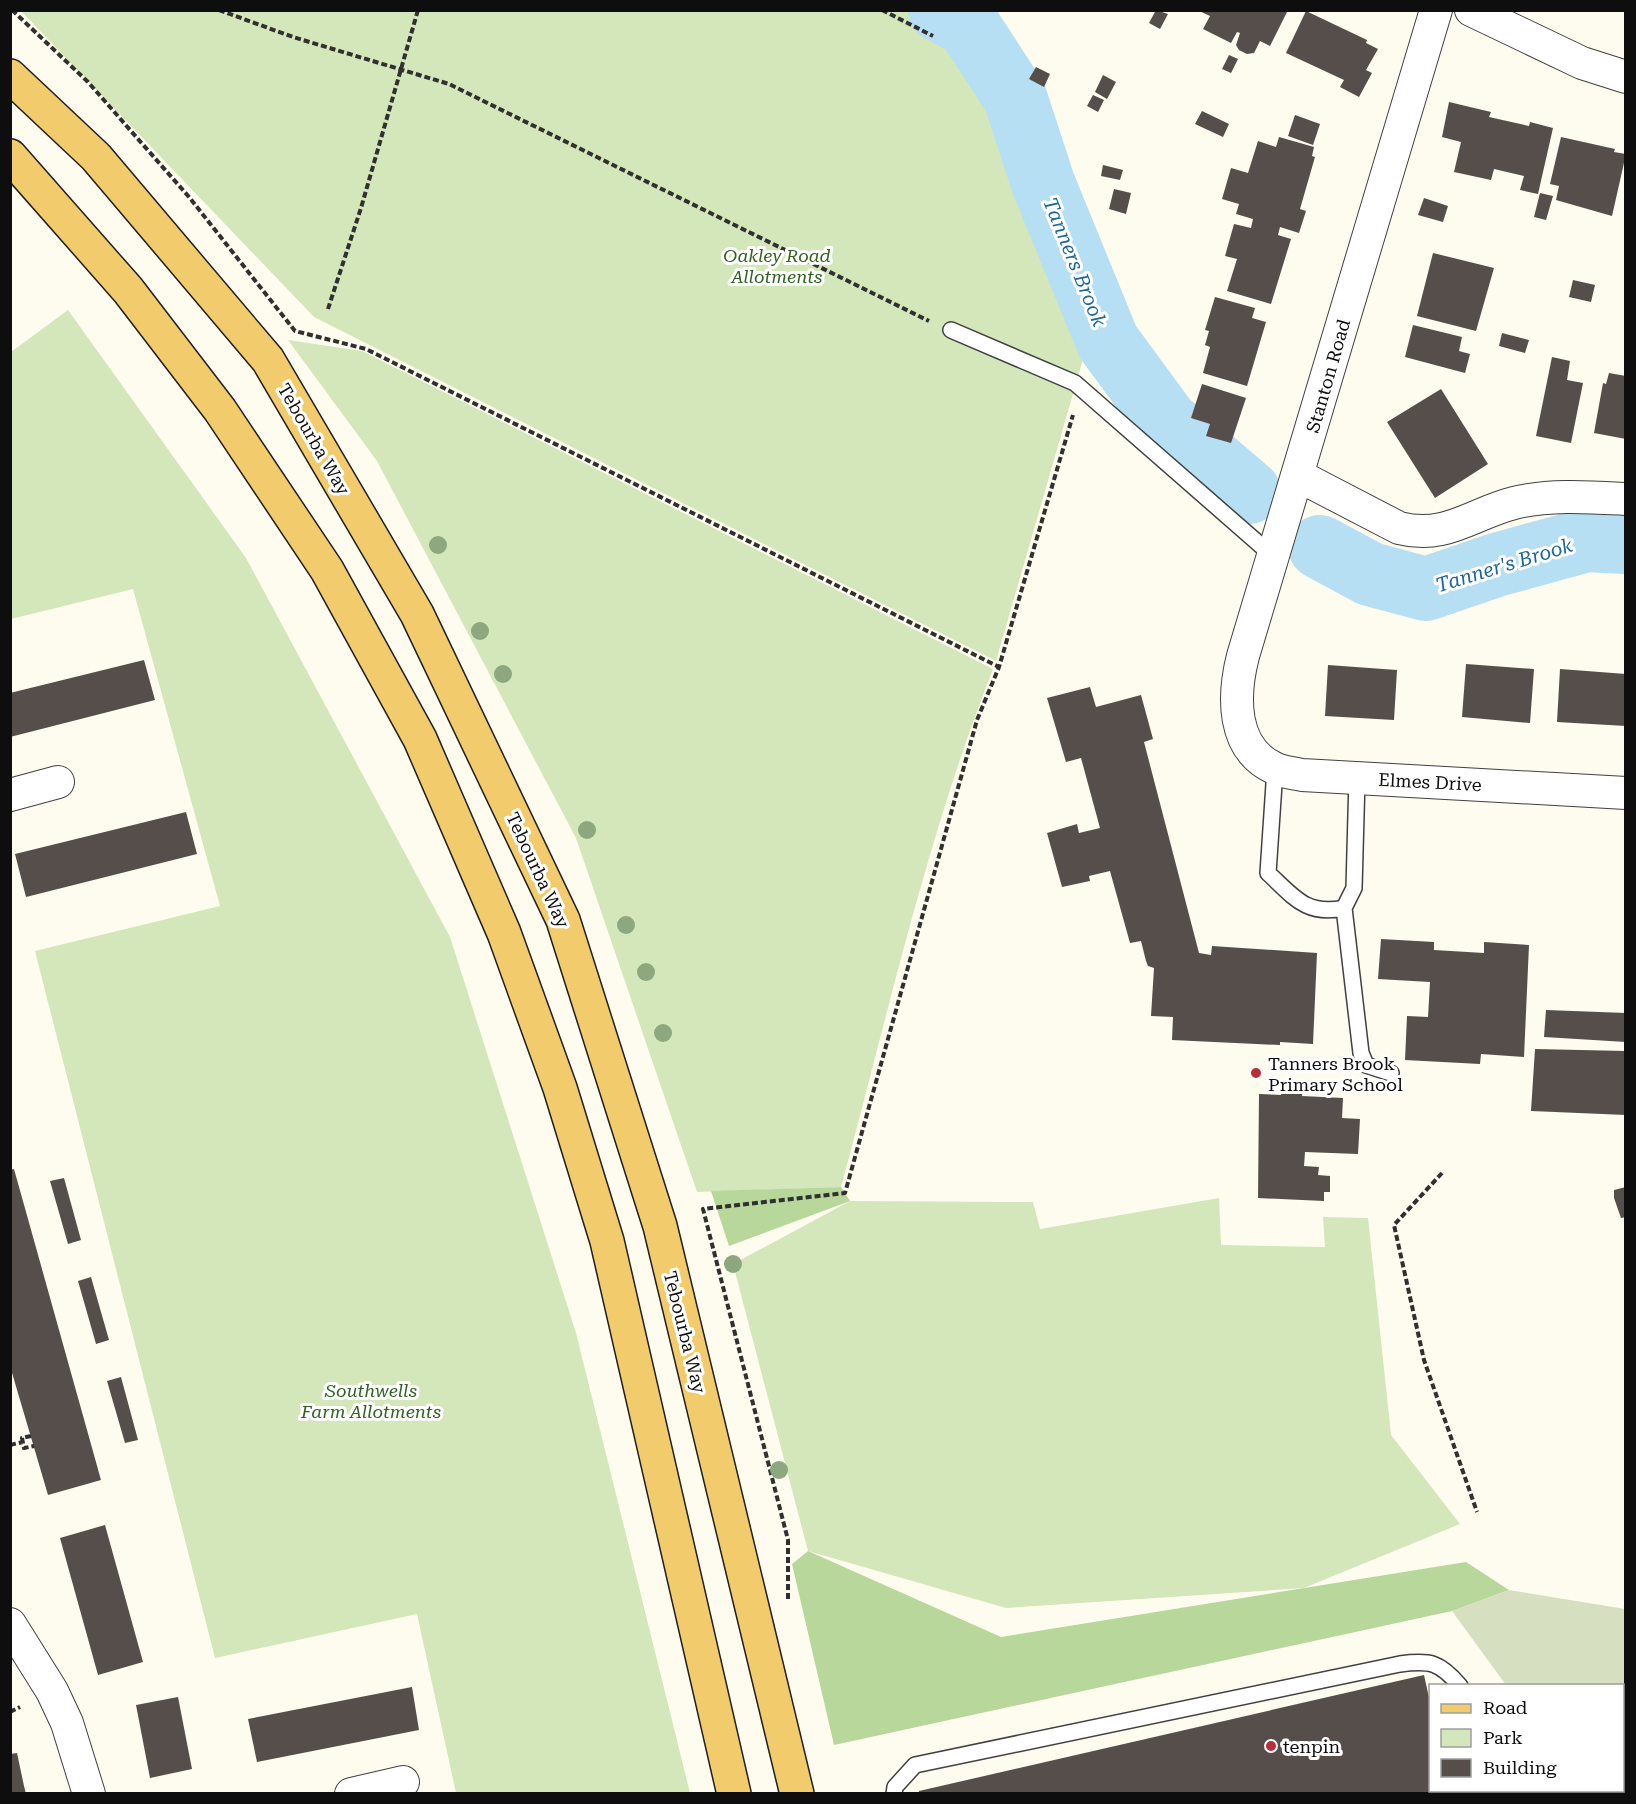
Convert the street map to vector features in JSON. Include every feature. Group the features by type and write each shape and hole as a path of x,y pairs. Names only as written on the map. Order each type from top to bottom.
{"main road":[{"name":"Tebourba Way","path":"10,76 96,158 268,360 417,614 564,920 660,1226 797,1794"},
{"path":"10,156 128,290 220,410 327,570 424,750 504,933 560,1088 607,1241 734,1794"}],"street":[{"name":"Stanton Road","path":"1247,742 1237,716 1237,679 1436,10"},
{"path":"1471,10 1582,63 1626,77"},
{"path":"1299,476 1399,528 1416,532 1454,527 1513,503 1539,499 1626,499"},
{"name":"Elmes Drive","path":"1247,742 1258,758 1275,769 1302,775 1626,793"},
{"path":"10,795 58,782"},
{"path":"10,1624 52,1691 67,1723 89,1794"},
{"path":"351,1794 403,1782"}],"lane":[{"path":"951,330 1075,383 1274,557"},
{"path":"1275,769 1268,873 1303,906 1326,912 1344,908"},
{"path":"1358,778 1354,888 1344,908 1361,1053 1366,1065 1391,1073"},
{"path":"894,1794 895,1787 915,1765 1400,1664 1424,1661 1445,1668 1458,1684"}],"path":[{"path":"12,10 88,82 189,197 295,331 366,349 999,667"},
{"path":"219,10 293,37 449,84 881,299 951,330"},
{"path":"328,309 418,10"},
{"path":"882,10 933,36"},
{"path":"39,44 43,40"},
{"path":"788,1540 703,1209 845,1193 977,720 999,667 1081,388"},
{"path":"1442,1173 1394,1225 1424,1360 1477,1512"},
{"path":"31,1436 22,1438 24,1449 34,1446"},
{"path":"10,1445 23,1442"},
{"path":"10,1712 20,1707"}],"green space":[{"name":"Oakley Road Allotments","path":"910,10 948,30 987,107 1019,186 1090,335 996,661 314,317 21,11"},
{"name":"Southwells Farm Allotments","path":"68,310 246,558 450,937 576,1333 690,1793 456,1793 417,1614 215,1658 35,951 220,906 133,589 11,619 11,352"},
{"path":"288,340 362,351 993,669 969,732 928,861 841,1187 697,1192 576,838 377,461"},
{"path":"841,1187 850,1201 729,1246 711,1191"},
{"path":"1219,1198 1221,1245 1325,1247 1323,1217 1368,1218 1391,1435 1460,1524 1304,1588 1006,1608 808,1551 733,1264 850,1201 1033,1202 1040,1229"},
{"path":"808,1551 1001,1637 1466,1562 1509,1590 1452,1611 834,1745 792,1564"},
{"path":"1509,1590 1625,1609 1625,1793 1582,1792 1624,1792 1624,1684 1505,1684 1452,1611"}],"building":[{"path":"1156,10 1168,14 1160,29 1149,23"},
{"path":"1197,10 1288,10 1270,46 1260,41 1254,53 1247,54 1239,50 1236,45 1240,33 1237,32 1231,43 1203,29 1210,16"},
{"path":"1306,11 1367,40 1366,43 1378,49 1366,70 1372,73 1359,97 1340,87 1344,80 1286,53"},
{"path":"1229,55 1238,59 1231,73 1222,69"},
{"path":"1036,67 1050,74 1044,87 1029,79"},
{"path":"1103,75 1116,82 1107,99 1095,92"},
{"path":"1093,95 1104,100 1098,112 1087,106"},
{"path":"1449,102 1491,112 1489,117 1529,126 1530,122 1553,128 1538,194 1520,190 1524,176 1494,169 1491,180 1454,172 1461,142 1442,137"},
{"path":"1202,111 1229,124 1223,137 1195,124"},
{"path":"1295,115 1320,124 1313,145 1288,136"},
{"path":"1279,137 1314,147 1312,156 1315,157 1300,209 1306,211 1299,233 1280,227 1278,235 1291,239 1271,304 1227,291 1237,259 1225,256 1234,224 1251,228 1253,219 1236,214 1239,204 1222,199 1231,168 1248,173 1258,141 1276,147"},
{"path":"1561,137 1615,149 1614,152 1626,154 1612,216 1556,200 1559,186 1550,184"},
{"path":"1103,165 1123,170 1120,180 1101,176"},
{"path":"1114,189 1131,193 1126,214 1109,209"},
{"path":"1540,193 1553,196 1546,220 1534,217"},
{"path":"1424,198 1448,206 1443,222 1418,215"},
{"path":"1433,253 1494,268 1476,331 1417,316"},
{"path":"1573,280 1595,285 1591,302 1569,297"},
{"path":"1215,297 1255,308 1252,318 1266,322 1247,386 1203,373 1210,347 1205,345 1209,331 1205,330"},
{"path":"1413,325 1462,337 1459,351 1470,354 1465,373 1405,357"},
{"path":"1502,333 1529,340 1525,353 1499,346"},
{"path":"1552,357 1570,361 1567,380 1583,383 1571,443 1536,436"},
{"path":"1609,373 1626,376 1626,439 1594,433 1603,383 1606,384"},
{"path":"1202,384 1246,398 1231,443 1206,436 1210,424 1191,418"},
{"path":"1441,389 1488,464 1435,498 1387,422"},
{"path":"144,660 155,700 10,737 10,693"},
{"path":"1466,664 1534,669 1530,723 1462,717"},
{"path":"1328,665 1397,670 1394,720 1325,716"},
{"path":"1560,669 1626,674 1626,726 1557,722"},
{"path":"1090,687 1096,707 1141,695 1153,739 1144,742 1199,953 1211,955 1212,946 1317,953 1313,1044 1280,1042 1280,1045 1172,1040 1173,1017 1151,1016 1154,968 1148,966 1141,941 1130,943 1110,871 1089,876 1090,881 1062,887 1047,833 1077,824 1079,833 1100,828 1081,758 1066,762 1047,698"},
{"path":"186,812 197,854 26,897 15,854"},
{"path":"1381,939 1434,942 1434,950 1484,953 1484,942 1529,945 1524,1057 1481,1054 1480,1064 1405,1060 1407,1016 1428,1017 1430,982 1378,979"},
{"path":"1546,1010 1626,1013 1626,1042 1544,1037"},
{"path":"1535,1049 1626,1051 1626,1115 1531,1111"},
{"path":"1281,1084 1303,1084 1302,1096 1343,1098 1342,1118 1360,1119 1358,1154 1305,1152 1304,1166 1319,1167 1318,1175 1330,1176 1330,1192 1324,1192 1324,1201 1258,1198 1259,1094 1281,1095"},
{"path":"14,1169 101,1480 48,1495 10,1366 10,1170"},
{"path":"64,1178 81,1240 68,1244 50,1181"},
{"path":"1626,1187 1626,1217 1621,1218 1614,1198 1614,1190"},
{"path":"91,1277 109,1340 96,1344 78,1281"},
{"path":"121,1377 138,1440 125,1443 107,1381"},
{"path":"105,1525 143,1662 98,1675 60,1538"},
{"name":"tenpin","path":"1424,1675 1429,1698 1429,1792 1484,1792 1484,1794 919,1794 919,1791"},
{"path":"412,1687 419,1730 257,1762 248,1719"},
{"path":"178,1697 192,1769 150,1778 136,1705"},
{"path":"17,1753 26,1794 10,1794 10,1754"}],"waterway":[{"name":"Tanners Brook","path":"940,10 968,25 1015,97 1043,183 1108,342 1166,421 1249,492"},
{"name":"Tanner's Brook","path":"1320,547 1370,574 1426,589 1496,565 1587,540 1626,542"}],"place":[{"name":"Tanners Brook Primary School","path":"1256,1073"},
{"name":"tenpin","path":"1271,1746"}]}
